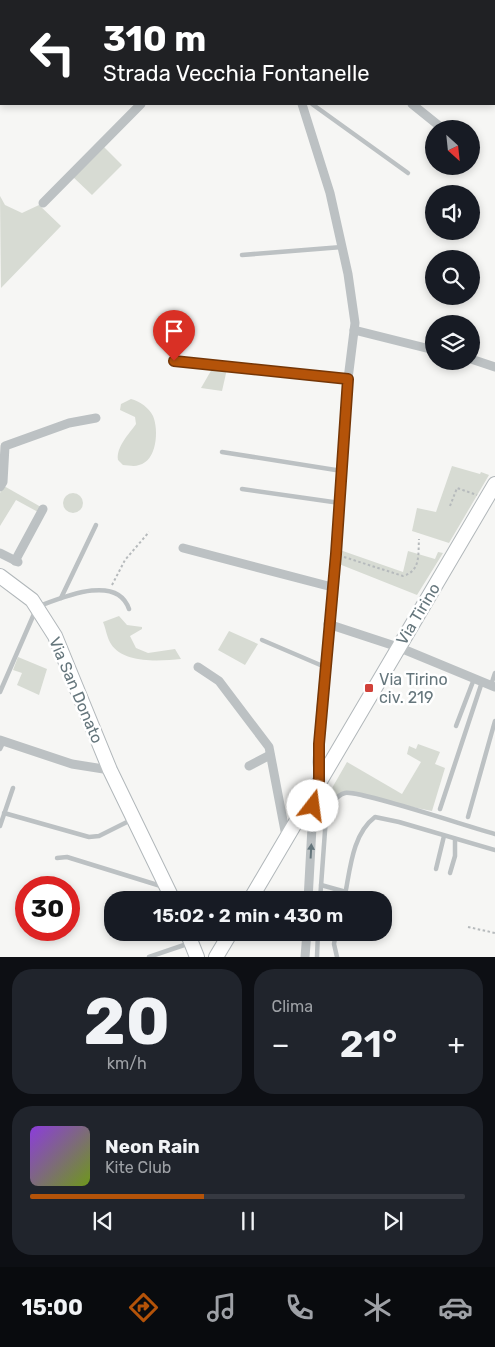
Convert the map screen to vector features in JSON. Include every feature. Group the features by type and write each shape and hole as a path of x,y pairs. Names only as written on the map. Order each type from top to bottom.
{"street":[{"path":"42,203 140,105"},
{"path":"302,105 330,193 348,274 354,330 348,379 336,554 328,624 317,762 319,783"},
{"path":"413,105 432,120"},
{"path":"354,330 425,348"},
{"path":"174,361 348,379"},
{"path":"480,362 495,366"},
{"path":"0,487 3,482 5,446 69,423 96,418"},
{"name":"Via Tirino","path":"255,891 495,484"},
{"path":"0,553 16,562 43,509"},
{"path":"183,548 332,587"},
{"name":"Via San Donato","path":"0,576 24,593 37,607 54,636 110,770 168,891"},
{"path":"328,624 398,647 486,683"},
{"path":"198,667 219,681 269,747 285,831 289,834"},
{"path":"1,743 72,764 110,770"},
{"path":"249,766 270,756"},
{"path":"308,891 313,809 311,797"},
{"path":"191,941 197,957"},
{"path":"216,957 226,941"},
{"path":"305,957 306,941"}],"lane":[{"path":"313,105 408,173"},
{"path":"242,255 342,246"},
{"path":"222,452 342,471"},
{"path":"242,489 340,502"},
{"path":"61,598 96,525"},
{"path":"0,692 37,607 82,592 109,592 122,596 129,609"},
{"path":"262,640 325,667"},
{"path":"456,726 495,673"},
{"path":"440,809 486,683"},
{"path":"468,817 495,721"},
{"path":"0,826 7,814 14,788"},
{"path":"321,891 326,817 337,797 345,794 372,798 495,834"},
{"path":"7,814 89,837 99,836 133,820"},
{"path":"346,891 358,838 365,824 375,817 399,822 495,850"},
{"path":"436,869 444,836"},
{"path":"450,872 455,856 455,839"},
{"name":"Via San Donato","path":"58,858 67,857 162,891"},
{"path":"321,885 342,891"},
{"path":"149,957 181,941"},
{"path":"317,957 318,941"},
{"path":"334,941 337,957"}],"path":[{"path":"450,506 457,488 476,495"},
{"path":"109,592 125,560 149,532"},
{"path":"336,554 403,576 414,570 418,564 419,539"},
{"path":"468,927 495,933"}],"shaded area":[{"path":"102,145 122,165 92,195 72,176"},
{"path":"0,196 5,205 22,213 39,205 61,226 1,288"},
{"path":"212,369 227,369 222,391 201,388"},
{"path":"131,399 141,403 149,410 153,416 156,429 155,444 150,458 135,466 123,465 118,460 121,446 136,424 135,417 120,410 121,404"},
{"path":"452,466 489,475 449,543 412,531 417,508 436,512"},
{"path":"4,486 41,507 38,512 16,500 0,526 0,493"},
{"path":"73,493 80,496 83,503 80,510 73,513 66,510 63,503 66,496"},
{"path":"340,550 403,572 408,551 435,559 438,552 443,553 417,595 339,564"},
{"path":"119,616 127,625 142,627 142,629 130,636 136,648 148,653 175,649 181,659 143,660 124,655 111,644 103,622"},
{"path":"229,631 258,644 245,665 218,650"},
{"path":"18,657 47,669 39,695 17,685 22,673 13,670"},
{"path":"418,744 440,752 435,764 445,768 432,811 342,793 331,799 323,810 324,802 347,762 402,794 421,762 407,754 409,746 416,749"}],"place":[{"name":"Via Tirino civ. 219","path":"369,688"}],"route":[{"path":"174,361 348,379 336,554 328,624 317,762 319,783 311,797 313,806"}]}
